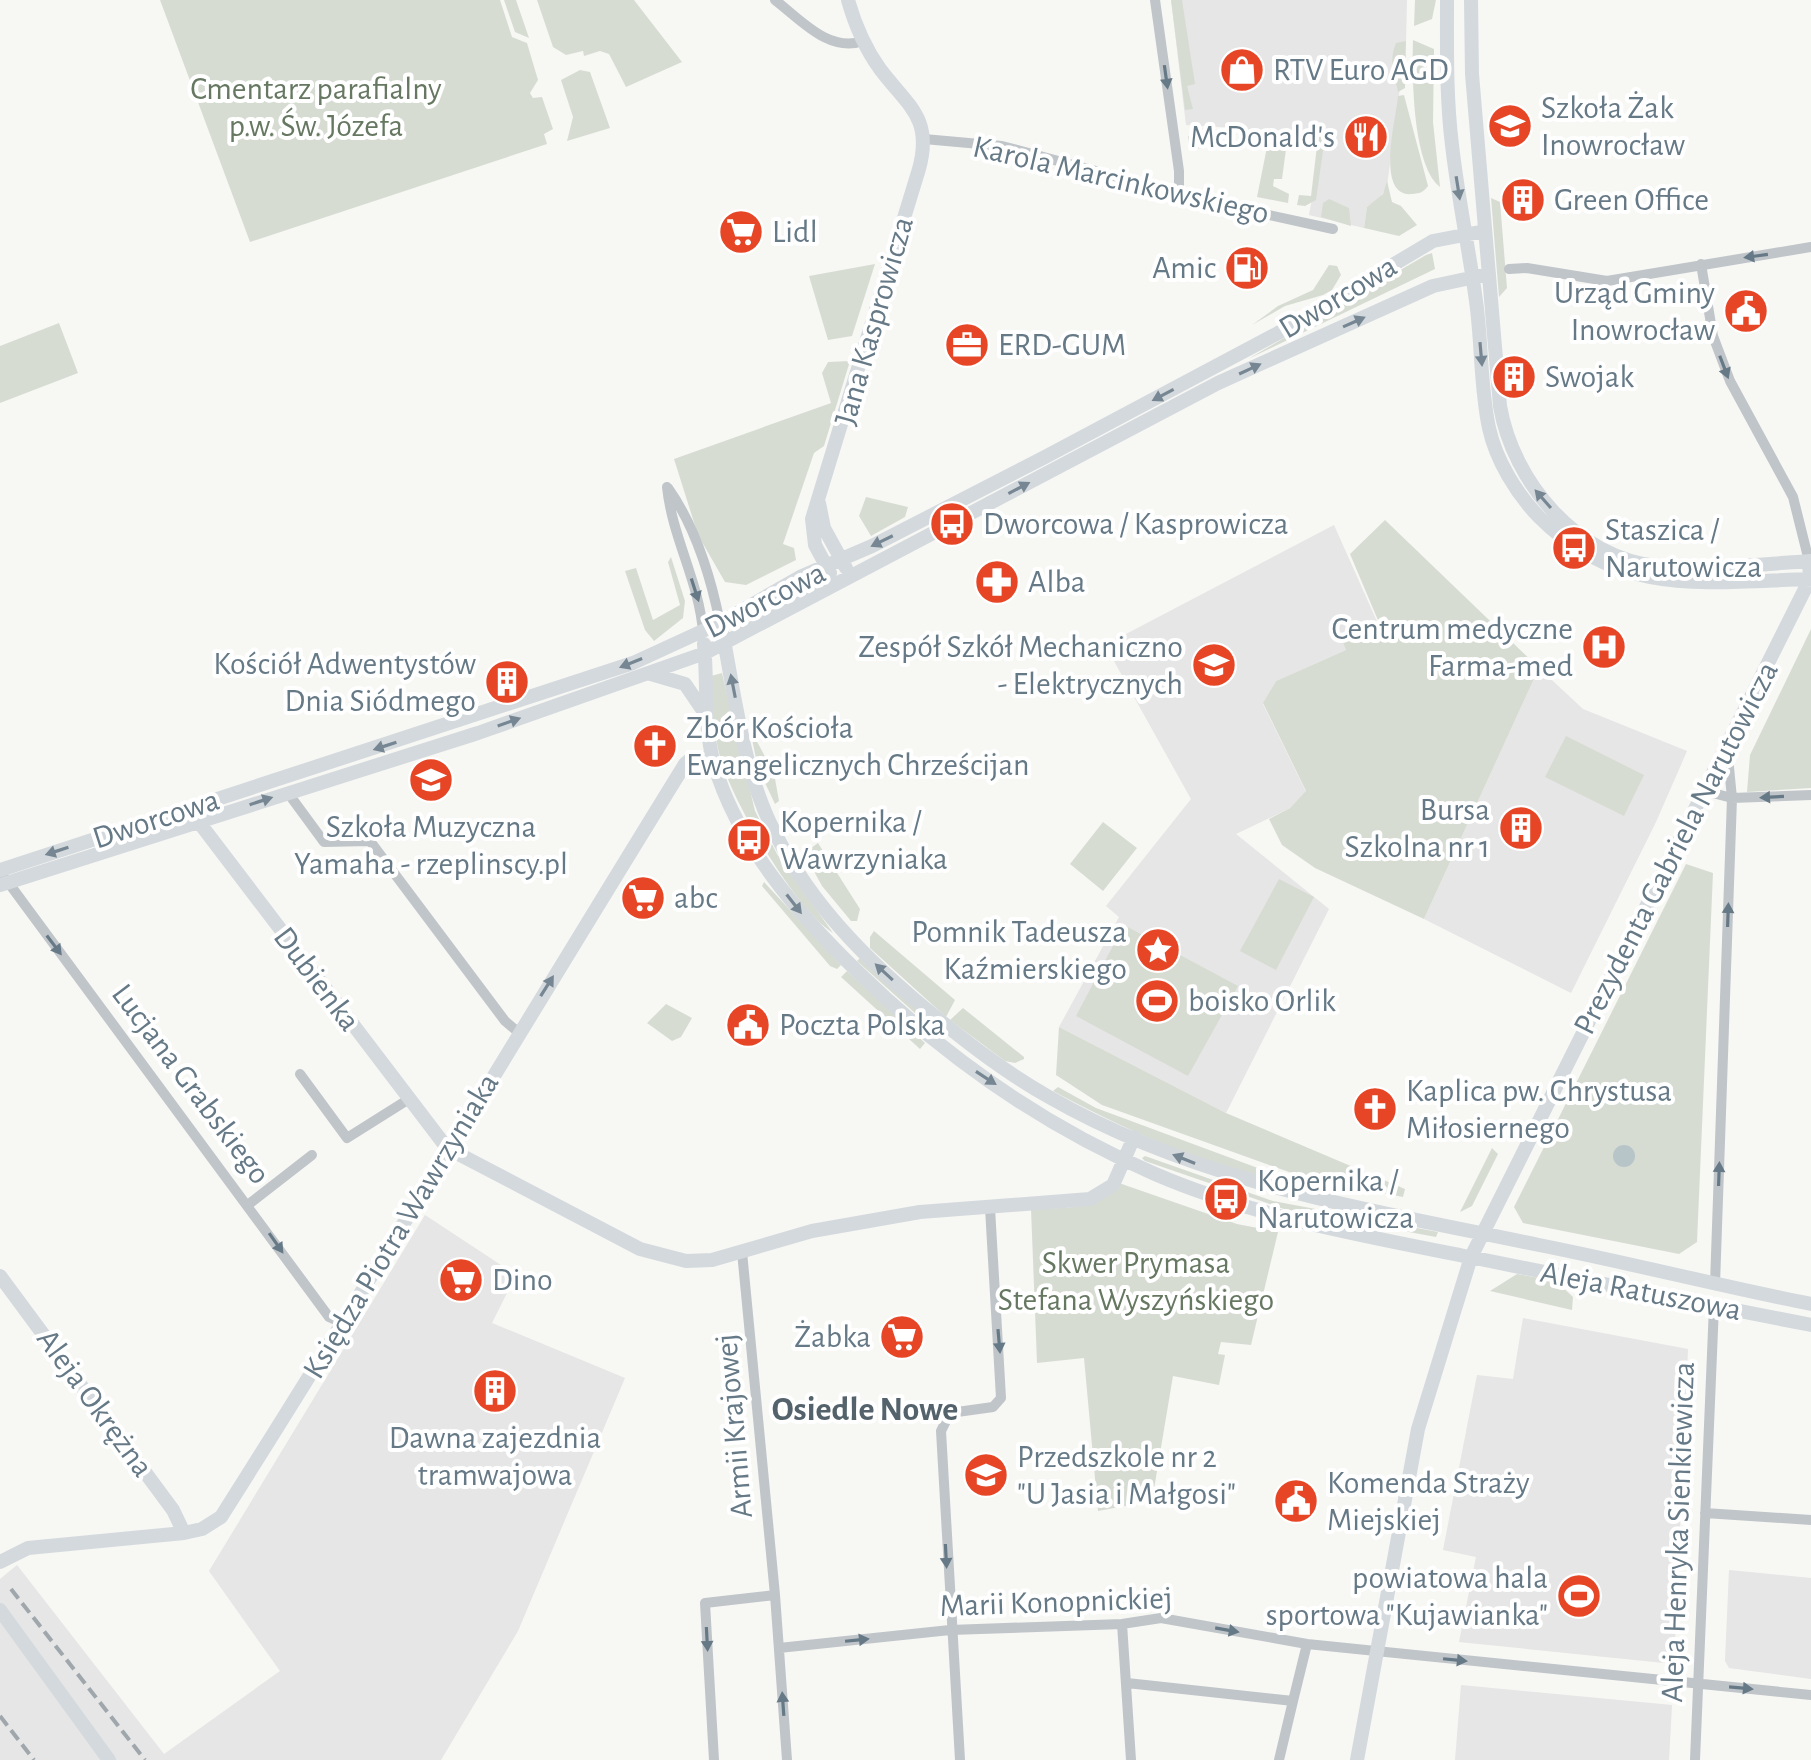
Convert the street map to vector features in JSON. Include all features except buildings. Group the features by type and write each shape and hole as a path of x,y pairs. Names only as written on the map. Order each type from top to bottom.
{"street":[{"path":"775,0 826,39 843,46 863,41"},
{"path":"848,0 863,41 914,110 924,139"},
{"path":"1155,0 1179,171 1179,193"},
{"path":"1447,0 1451,142 1473,277 1486,408 1494,446 1520,494 1554,532 1598,562 1653,580 1693,583 1810,579"},
{"path":"1471,0 1472,74 1502,422 1519,465 1553,510 1604,549 1655,566 1810,561"},
{"name":"Karola Marcinkowskiego","path":"924,139 1002,146 1179,193 1333,229"},
{"name":"Jana Kasprowicza","path":"800,577 815,545 812,519 919,169 924,139"},
{"name":"Dworcowa","path":"2,877 191,808 594,677 703,632 800,577 842,560 1280,332 1433,241 1485,231"},
{"path":"1509,269 1527,268 1607,281 1811,247"},
{"name":"Prezydenta Gabriela Narutowicza","path":"1357,1760 1418,1429 1471,1257 1810,579 1810,561 1793,497 1730,381 1713,336 1701,264"},
{"name":"Dworcowa","path":"2,877 197,822 650,674 705,653 1218,383 1433,286 1489,274"},
{"path":"706,722 705,653 699,601 669,509 667,487 682,507 720,623"},
{"path":"819,502 824,528 851,577"},
{"path":"681,550 696,545"},
{"path":"815,545 837,584"},
{"name":"Aleja Ratuszowa","path":"720,623 745,748 762,806 811,895 830,919 902,989 979,1052 1020,1079 1072,1110 1193,1162 1285,1191 1811,1304"},
{"path":"650,674 672,678 690,688 706,722"},
{"name":"Aleja Ratuszowa","path":"706,722 712,757 749,840 816,931 931,1039 1010,1094 1124,1158 1156,1174 1272,1213 1471,1257 1811,1325"},
{"path":"1715,1284 1732,798 1727,746"},
{"name":"Księdza Piotra Wawrzyniaka","path":"0,1562 28,1548 184,1533 202,1529 221,1517 344,1324 447,1148 685,764 691,759 712,757"},
{"path":"1705,791 1732,798 1811,795"},
{"path":"288,793 324,842 370,841 505,1021 518,1032"},
{"name":"Dubienka","path":"191,808 197,822 447,1148"},
{"name":"Lucjana Grabskiego","path":"2,877 249,1204 329,1317 344,1324"},
{"path":"300,1074 347,1138 409,1099"},
{"path":"1010,1094 1020,1079"},
{"path":"447,1148 627,1243 662,1257 699,1261 812,1231 920,1212 990,1208 1100,1195 1113,1185 1134,1137"},
{"path":"249,1204 312,1155"},
{"path":"960,1760 950,1630 941,1426 952,1412 995,1407 1001,1398 990,1208"},
{"name":"Armii Krajowej","path":"742,1252 775,1595 787,1760"},
{"name":"Aleja Okrężna","path":"0,1276 173,1510 184,1533"},
{"name":"Aleja Henryka Sienkiewicza","path":"1695,1760 1714,1306"},
{"path":"1705,1513 1811,1520"},
{"path":"714,1760 705,1603 775,1595"},
{"path":"0,1610 109,1760"},
{"name":"Marii Konopnickiej","path":"779,1648 950,1630 1122,1624 1161,1618 1307,1644 1811,1695"},
{"path":"1122,1624 1131,1760"},
{"path":"1279,1760 1307,1644"},
{"path":"1127,1683 1293,1701"}],"shaded area":[{"path":"1171,0 1407,0 1406,41 1387,186 1380,198 1367,207 1364,228 1309,215 1323,140 1236,128 1186,125"},
{"path":"1334,525 1379,626 1344,642 1346,650 1276,681 1263,704 1306,792 1290,808 1236,834 1329,909 1226,1113 1059,1027 1119,917 1106,906 1191,799 1105,645"},
{"path":"1539,668 1583,709 1687,751 1656,822 1571,993 1424,919"},
{"path":"1620,1145 1628,1145 1635,1156 1628,1167 1620,1167 1613,1160 1613,1152"},
{"path":"425,1215 516,1275 492,1323 625,1378 518,1631 441,1760 0,1760 0,1579 17,1565 164,1754 280,1671 209,1571"},
{"path":"1523,1318 1688,1349 1674,1664 1459,1642 1476,1557 1443,1550 1477,1375 1513,1379"},
{"path":"1729,1570 1811,1578 1811,1679 1729,1668 1725,1661"},
{"path":"1461,1685 1672,1705 1669,1760 1455,1760"}],"green space":[{"name":"Cmentarz parafialny p.w. Św. Józefa","path":"160,0 500,0 512,37 527,43 538,80 530,93 533,98 542,97 553,129 544,134 547,144 250,242"},
{"path":"504,0 516,0 529,38 515,32"},
{"path":"537,0 634,0 682,62 626,87 609,54 600,51 584,56 583,51 566,55 553,47"},
{"path":"1171,0 1182,0 1195,84 1187,86 1193,109 1185,110"},
{"path":"1415,0 1436,0 1432,19 1414,26"},
{"path":"1413,40 1434,49 1433,122 1440,187 1431,176 1419,140"},
{"path":"1406,41 1405,88 1398,92 1393,56 1396,43"},
{"path":"580,70 590,72 610,128 567,141 573,117 561,80"},
{"path":"1404,95 1428,186 1412,194 1400,192 1391,170 1390,154 1398,96"},
{"path":"1195,128 1230,131 1231,136 1207,131 1204,148 1189,149 1188,137"},
{"path":"1270,132 1325,137 1316,200 1305,206 1297,205 1299,195 1311,196 1317,146 1308,141 1287,142 1282,179 1274,179 1273,186 1289,194 1288,203 1257,197"},
{"path":"1387,181 1392,202 1401,206 1417,225 1399,236 1364,228 1367,207 1383,194"},
{"path":"1491,198 1500,202 1507,288 1499,297"},
{"path":"1329,199 1349,208 1351,226 1321,217 1323,203"},
{"path":"1432,253 1435,269 1248,359 1426,255"},
{"path":"875,264 852,336 828,340 809,276"},
{"path":"1329,265 1337,266 1341,275 1332,290 1285,306 1252,325 1278,306 1313,290"},
{"path":"59,323 78,373 0,403 0,346"},
{"path":"850,361 824,446 814,453 783,544 794,548 796,560 746,585 725,582 698,535 674,459 831,403 822,373 828,362"},
{"path":"866,497 908,507 905,517 871,536 859,516"},
{"path":"1385,520 1539,668 1424,919 1315,868 1282,845 1269,819 1290,808 1306,791 1263,703 1276,681 1346,650 1343,642 1380,625 1350,554"},
{"path":"671,557 685,601 683,618 654,641 645,630 625,571 636,568 653,620 680,605 668,562"},
{"path":"1811,629 1811,788 1747,792 1750,755"},
{"path":"722,673 755,811 777,854 833,933 801,902 737,800 720,757 716,737 711,676"},
{"path":"1566,736 1644,775 1624,816 1545,777"},
{"path":"755,738 774,773 779,801 775,804 758,768 752,739"},
{"path":"1103,822 1137,848 1103,891 1070,864"},
{"path":"818,843 860,909 857,921 851,921 822,886 804,853"},
{"path":"1686,864 1713,873 1697,1242 1679,1254 1523,1223 1514,1207"},
{"path":"1279,879 1314,897 1276,970 1240,951"},
{"path":"764,882 841,965 837,969 830,966 762,886"},
{"name":"boisko Orlik","path":"1124,925 1238,986 1188,1076 1076,1016"},
{"path":"874,931 955,1000 946,1017 870,948 870,937"},
{"path":"860,958 937,1027 935,1031 857,961"},
{"path":"847,971 925,1043 920,1049 841,977"},
{"path":"666,1004 692,1018 681,1037 672,1041 647,1023"},
{"path":"963,1008 1024,1059 1015,1063 1005,1061 950,1020"},
{"path":"1059,1027 1226,1113 1405,1189 1403,1197 1303,1177 1102,1105 1056,1075"},
{"path":"1058,1087 1096,1108 1304,1185 1243,1173 1176,1149 1053,1091"},
{"path":"1492,1148 1498,1154 1472,1206 1460,1212"},
{"path":"1145,1156 1273,1201 1438,1232 1436,1237 1284,1209 1145,1161 1142,1158"},
{"name":"Skwer Prymasa Stefana Wyszyńskiego","path":"1119,1183 1237,1224 1278,1232 1251,1345 1221,1342 1218,1354 1225,1355 1219,1385 1173,1376 1152,1501 1098,1511 1084,1358 1037,1363 1031,1209 1067,1208 1091,1203 1102,1199"},
{"path":"1517,1274 1556,1281 1573,1297 1572,1310 1490,1291"}],"railway":[{"path":"11,1589 145,1760"},
{"path":"0,1716 34,1760"}],"place":[{"name":"RTV Euro AGD","path":"1242,70"},
{"name":"Szkoła Żak Inowrocław","path":"1510,126"},
{"name":"McDonald's","path":"1366,137"},
{"name":"Green Office","path":"1523,200"},
{"name":"Lidl","path":"741,232"},
{"name":"Amic","path":"1247,268"},
{"name":"Urząd Gminy Inowrocław","path":"1746,311"},
{"name":"ERD-GUM","path":"967,345"},
{"name":"Swojak","path":"1514,377"},
{"name":"Dworcowa / Kasprowicza","path":"952,524"},
{"name":"Staszica / Narutowicza","path":"1574,548"},
{"name":"Alba","path":"997,582"},
{"name":"Centrum medyczne Farma-med","path":"1604,647"},
{"name":"Zespół Szkół Mechaniczno - Elektrycznych","path":"1214,665"},
{"name":"Kościół Adwentystów Dnia Siódmego","path":"507,682"},
{"name":"Zbór Kościoła Ewangelicznych Chrześcijan","path":"655,746"},
{"name":"Szkoła Muzyczna Yamaha - rzeplinscy.pl","path":"431,780"},
{"name":"Bursa Szkolna nr 1","path":"1521,828"},
{"name":"Kopernika / Wawrzyniaka","path":"749,840"},
{"name":"abc","path":"643,898"},
{"name":"Pomnik Tadeusza Kaźmierskiego","path":"1158,950"},
{"name":"boisko Orlik","path":"1157,1001"},
{"name":"Poczta Polska","path":"748,1025"},
{"name":"Kaplica pw. Chrystusa Miłosiernego","path":"1375,1109"},
{"name":"Kopernika / Narutowicza","path":"1226,1199"},
{"name":"Dino","path":"461,1280"},
{"name":"Żabka","path":"902,1337"},
{"name":"Dawna zajezdnia tramwajowa","path":"495,1391"},
{"name":"Przedszkole nr 2 \"U Jasia i Małgosi\"","path":"986,1475"},
{"name":"Komenda Straży Miejskiej","path":"1296,1501"},
{"name":"powiatowa hala sportowa \"Kujawianka\"","path":"1579,1596"}],"district":[{"name":"Osiedle Nowe","path":"865,1410"}]}
